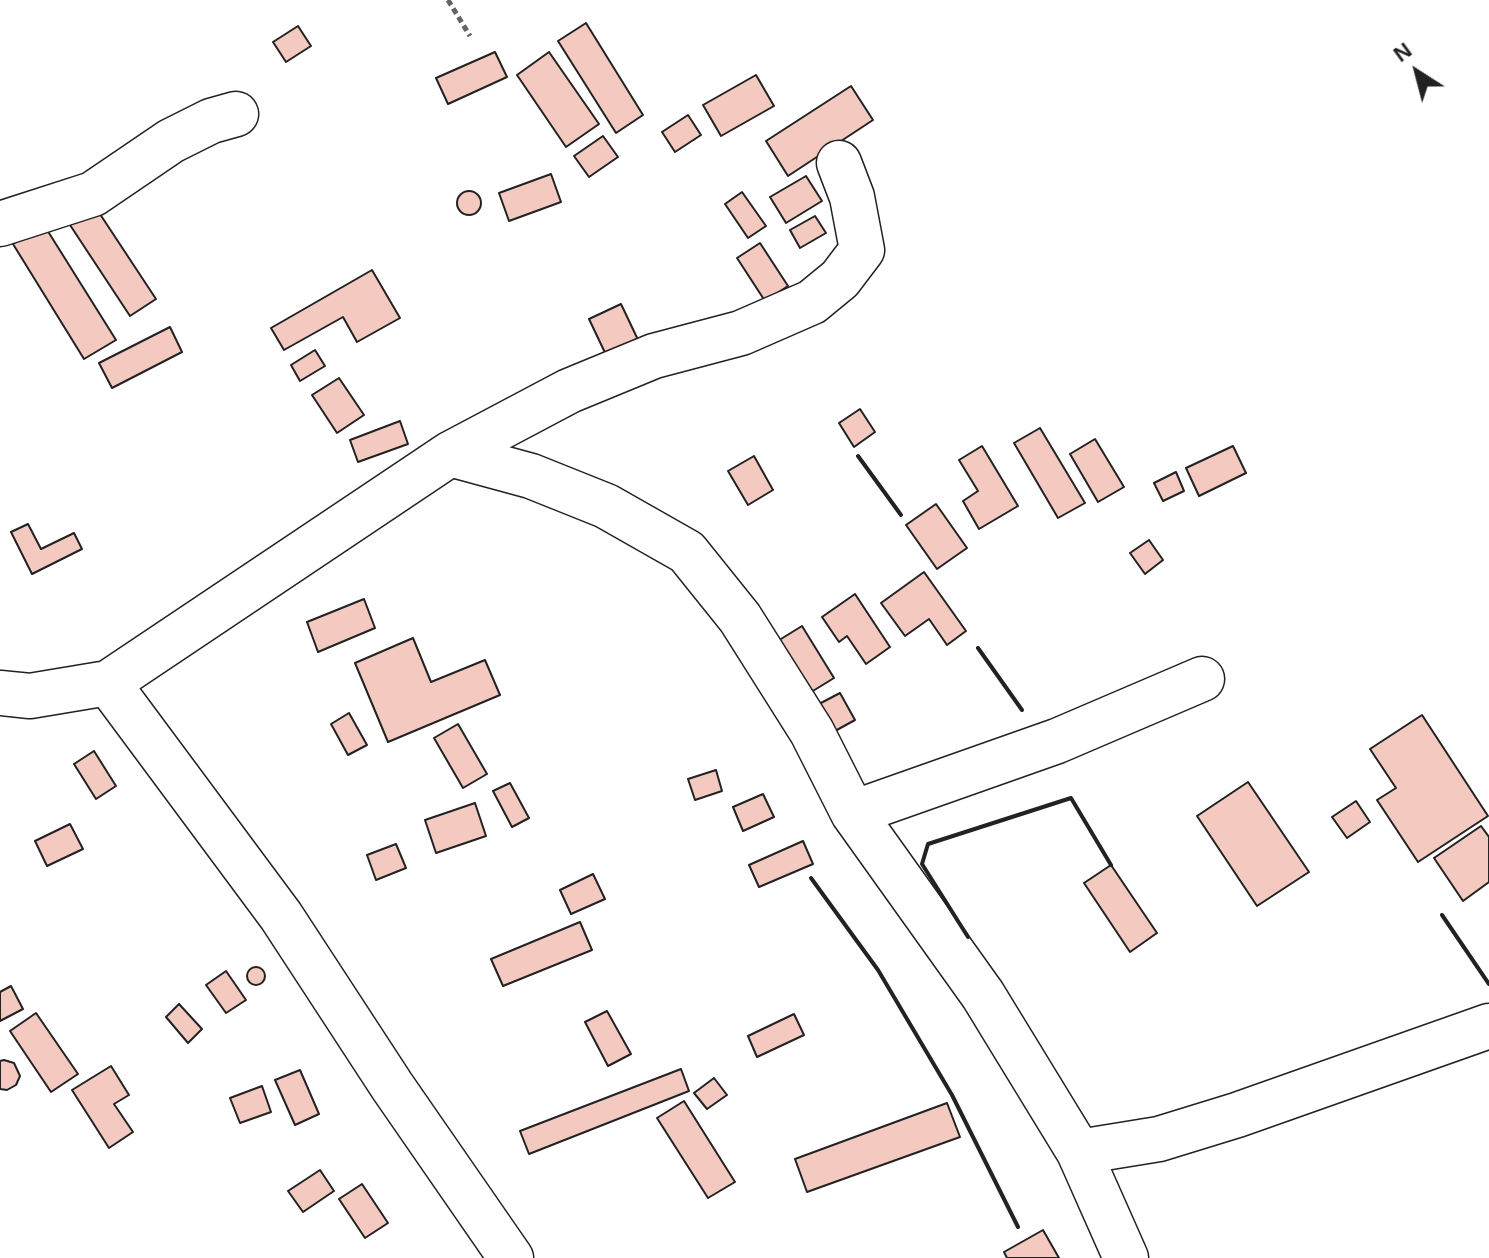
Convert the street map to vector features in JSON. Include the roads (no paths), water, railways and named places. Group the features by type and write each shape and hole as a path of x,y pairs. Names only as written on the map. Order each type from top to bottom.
{"street":[{"path":"0,224 93,194 171,141 211,121 236,114"},
{"path":"0,693 30,696 108,683 450,454 569,391 654,356 741,333 812,302 840,279 862,250 852,197 839,163"},
{"path":"450,454 531,476 606,506 687,552 740,618 812,732 853,813 983,995 1079,1152 1126,1258"},
{"path":"853,813 1057,741 1202,679"},
{"path":"108,683 281,916 392,1086 511,1258"},
{"path":"1079,1152 1159,1139 1237,1115 1489,1026"}]}
